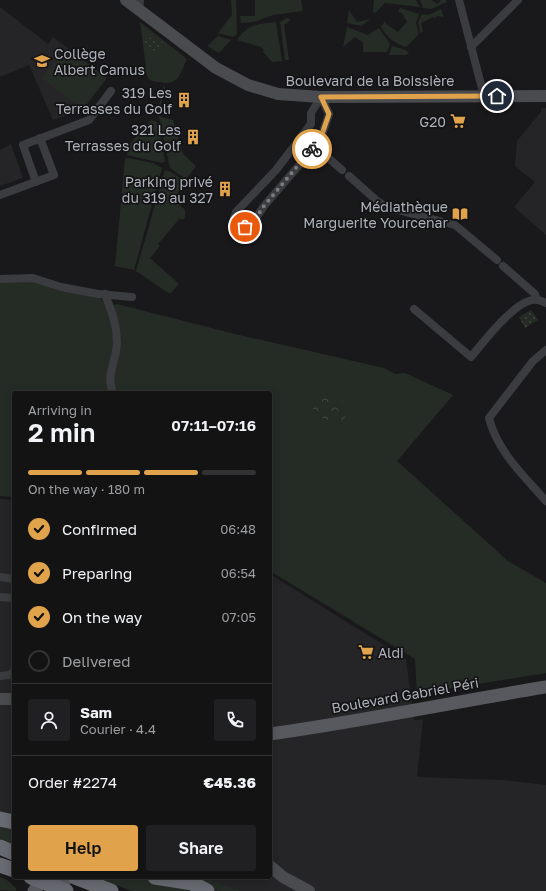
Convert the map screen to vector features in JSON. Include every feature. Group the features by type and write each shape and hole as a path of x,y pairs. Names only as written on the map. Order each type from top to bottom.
{"highway":[{"path":"0,819 12,822"},
{"path":"0,847 12,852"},
{"path":"0,865 12,869"},
{"path":"35,879 66,891"},
{"path":"80,879 111,891"},
{"path":"177,879 188,880 207,891"}],"main road":[{"name":"Boulevard de la Boissière","path":"126,0 139,5 230,77 278,94 321,97 546,96"},
{"name":"Boulevard Gabriel Péri","path":"272,727 546,682"},
{"name":"Boulevard Gabriel Péri","path":"272,734 400,714 424,707 546,687"},
{"path":"0,700 12,699"},
{"path":"0,706 12,706"},
{"path":"272,868 283,877 309,891"},
{"path":"34,891 43,879"},
{"path":"55,891 66,879"}],"street":[{"path":"459,0 484,96"},
{"path":"471,47 518,0"},
{"path":"36,182 23,145 89,120 111,91"},
{"path":"321,97 329,114 320,140 264,206 252,224 245,227 239,226 234,218 236,212 276,170 311,124 311,113 321,97"},
{"path":"0,195 54,175 40,138"},
{"path":"324,155 342,170"},
{"path":"349,176 376,200 386,206 455,225 497,260"},
{"path":"503,266 535,294 537,300"},
{"path":"0,279 33,278 61,287 132,297"},
{"path":"105,294 116,328 117,351 109,380 112,391"},
{"path":"414,309 471,357 502,321 526,302 537,300 546,303"},
{"path":"546,350 533,361 489,418 496,441 546,501"},
{"path":"0,577 12,579"},
{"path":"0,597 12,598"},
{"path":"0,676 9,675 12,673"}],"shaded area":[{"name":"Collège Albert Camus","path":"0,7 48,44 53,37 106,78 82,110 53,120 29,65 0,77"},
{"path":"541,108 546,108 546,235 514,207 535,182 515,166 517,141 541,112"},
{"path":"11,144 23,178 0,186 0,150"},
{"path":"0,499 12,500 12,815 0,812"},
{"path":"272,575 406,659 414,720 423,719 417,777 503,780 546,785 546,891 223,891 202,879 272,879"}],"green space":[{"path":"231,0 236,0 237,34 233,37 218,33 232,15"},
{"path":"255,0 301,0 303,11 273,15 254,22 241,23 240,16 255,16"},
{"path":"374,0 416,0 420,7 385,3 375,13 373,12"},
{"path":"420,0 432,0 437,4 441,0 446,0 447,2 431,9 423,8"},
{"path":"400,8 419,14 416,23 419,34 406,47 392,40 381,27 385,21 386,24 398,32 407,22 402,13 398,12"},
{"path":"441,9 444,17 433,17 421,23 423,32 420,33 418,22 422,14 428,15"},
{"path":"349,10 357,22 370,19 362,26 347,23"},
{"path":"287,18 291,20 284,25 289,60 285,60 280,22"},
{"path":"140,22 187,59 178,78 175,80 166,83 155,82 148,78 144,68 146,67"},
{"path":"276,22 282,61 272,62 263,52 264,50 261,47 237,40 249,28 259,24"},
{"path":"347,27 368,35 379,28 390,44 387,52 363,52 363,42 355,37 343,47"},
{"path":"153,36 163,43 156,51 143,46 143,43"},
{"path":"218,36 231,40 219,53 207,46"},
{"path":"392,46 406,50 409,53 406,55 389,55"},
{"path":"66,47 107,78 83,109 42,78"},
{"path":"163,86 165,87 159,114 161,117 173,120 183,154 196,166 186,179 170,168 158,112"},
{"path":"151,120 157,122 165,161 162,163 127,155 128,146"},
{"path":"128,158 153,163 162,168 134,270 115,266 125,159"},
{"path":"165,170 186,182 173,199 185,210 185,217 183,220 180,218 158,244 160,246 150,258 179,284 170,294 136,271"},
{"path":"0,281 31,281 63,291 100,298 105,302 107,307 117,304 235,334 384,368 395,374 405,373 453,395 397,461 508,561 546,583 546,673 417,694 415,659 272,572 272,391 12,391 12,497 0,496"},
{"path":"531,310 538,320 525,328 519,317"},
{"path":"325,398 342,401 347,406 347,414 344,419 335,422 329,421 313,412 313,406"},
{"path":"0,825 12,828 12,843 0,839"},
{"path":"0,877 7,880 16,888 16,891 0,890"},
{"path":"102,879 147,879 193,891 131,891"},
{"path":"200,879 207,879 241,891 217,891"}],"way so far":[{"path":"245,227 252,224 264,206 312,149"}],"place":[{"name":"Collège Albert Camus","path":"42,61"},
{"name":"319 Les Terrasses du Golf","path":"184,100"},
{"name":"G20","path":"458,121"},
{"name":"321 Les Terrasses du Golf","path":"193,137"},
{"name":"Parking privé du 319 au 327","path":"225,189"},
{"name":"Médiathèque Marguerite Yourcenar","path":"460,214"},
{"name":"Aldi","path":"366,652"}],"route":[{"path":"312,149 320,140 329,114 321,97 497,96"}]}
